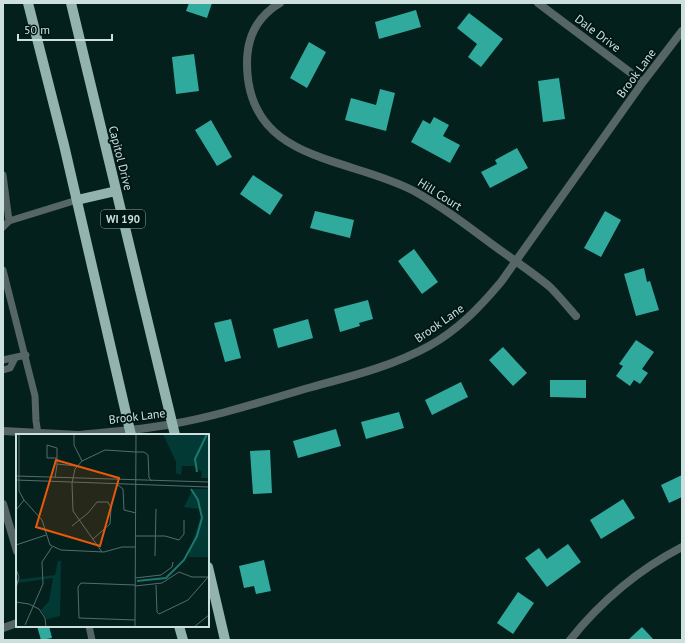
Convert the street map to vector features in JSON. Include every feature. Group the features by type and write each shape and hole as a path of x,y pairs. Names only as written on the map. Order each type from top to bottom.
{"main road":[{"name":"WI 190","path":"28,3 77,200 131,432"},
{"name":"Capitol Drive","path":"71,3 175,434"},
{"path":"77,200 116,191"},
{"path":"209,571 225,640"},
{"path":"179,627 183,640"}],"street":[{"name":"Hill Court","path":"280,3 266,13 259,21 251,36 247,56 247,82 250,96 259,114 270,128 287,143 309,154 363,170 414,191 451,214 550,287 576,316"},
{"name":"Dale Drive","path":"538,3 643,82"},
{"name":"Brook Lane","path":"96,434 131,432 172,424 332,382 406,358 430,345 465,320 483,304 516,262 643,82 682,31"},
{"name":"Brook Lane","path":"3,431 38,434"},
{"path":"3,504 16,548"},
{"path":"570,640 600,605 628,581 664,556 682,547"},
{"path":"3,628 16,623"}],"lane":[{"path":"3,175 9,221"},
{"path":"3,226 9,221 77,200"},
{"path":"3,270 6,295 26,356 35,396 38,434"},
{"path":"3,360 26,356"},
{"path":"3,370 10,368 15,358"},
{"path":"89,627 92,640"}],"building":[{"path":"189,3 212,3 207,18 186,11"},
{"path":"416,10 421,27 379,39 375,22"},
{"path":"469,13 503,39 481,67 468,57 477,44 457,28"},
{"path":"309,42 326,52 307,88 290,78"},
{"path":"194,54 199,91 176,94 172,57"},
{"path":"559,78 565,119 543,122 538,81"},
{"path":"380,89 395,93 386,131 345,120 351,98 376,105"},
{"path":"434,117 449,125 443,136 460,145 450,163 411,142 423,120 430,124"},
{"path":"211,120 232,157 217,166 195,130"},
{"path":"517,148 528,168 490,188 481,172 497,164 495,160"},
{"path":"253,175 283,195 270,215 240,194"},
{"path":"315,211 354,220 350,238 310,228"},
{"path":"605,211 621,220 601,257 584,248"},
{"path":"414,249 438,282 422,294 398,261"},
{"path":"644,268 647,282 650,281 659,310 636,316 624,274"},
{"path":"368,300 373,319 359,323 360,326 340,332 334,309"},
{"path":"231,319 241,358 225,362 214,323"},
{"path":"308,319 313,338 278,348 273,329"},
{"path":"636,340 654,352 642,369 648,373 640,384 634,380 630,386 616,376 623,366 619,364"},
{"path":"503,347 527,373 513,386 489,360"},
{"path":"550,380 586,380 586,398 550,397"},
{"path":"461,382 468,397 432,415 425,400"},
{"path":"399,412 404,428 366,439 361,422"},
{"path":"336,429 341,446 298,458 293,441"},
{"path":"270,450 272,493 253,494 250,451"},
{"path":"682,475 682,497 669,503 661,485"},
{"path":"623,499 635,518 601,539 590,520"},
{"path":"568,544 581,562 547,587 525,558 539,548 547,559"},
{"path":"264,560 271,591 256,594 254,586 244,588 239,566"},
{"path":"518,592 534,603 513,634 497,623"},
{"path":"37,627 49,627 52,638 41,640"},
{"path":"642,627 654,640 628,640"}]}
